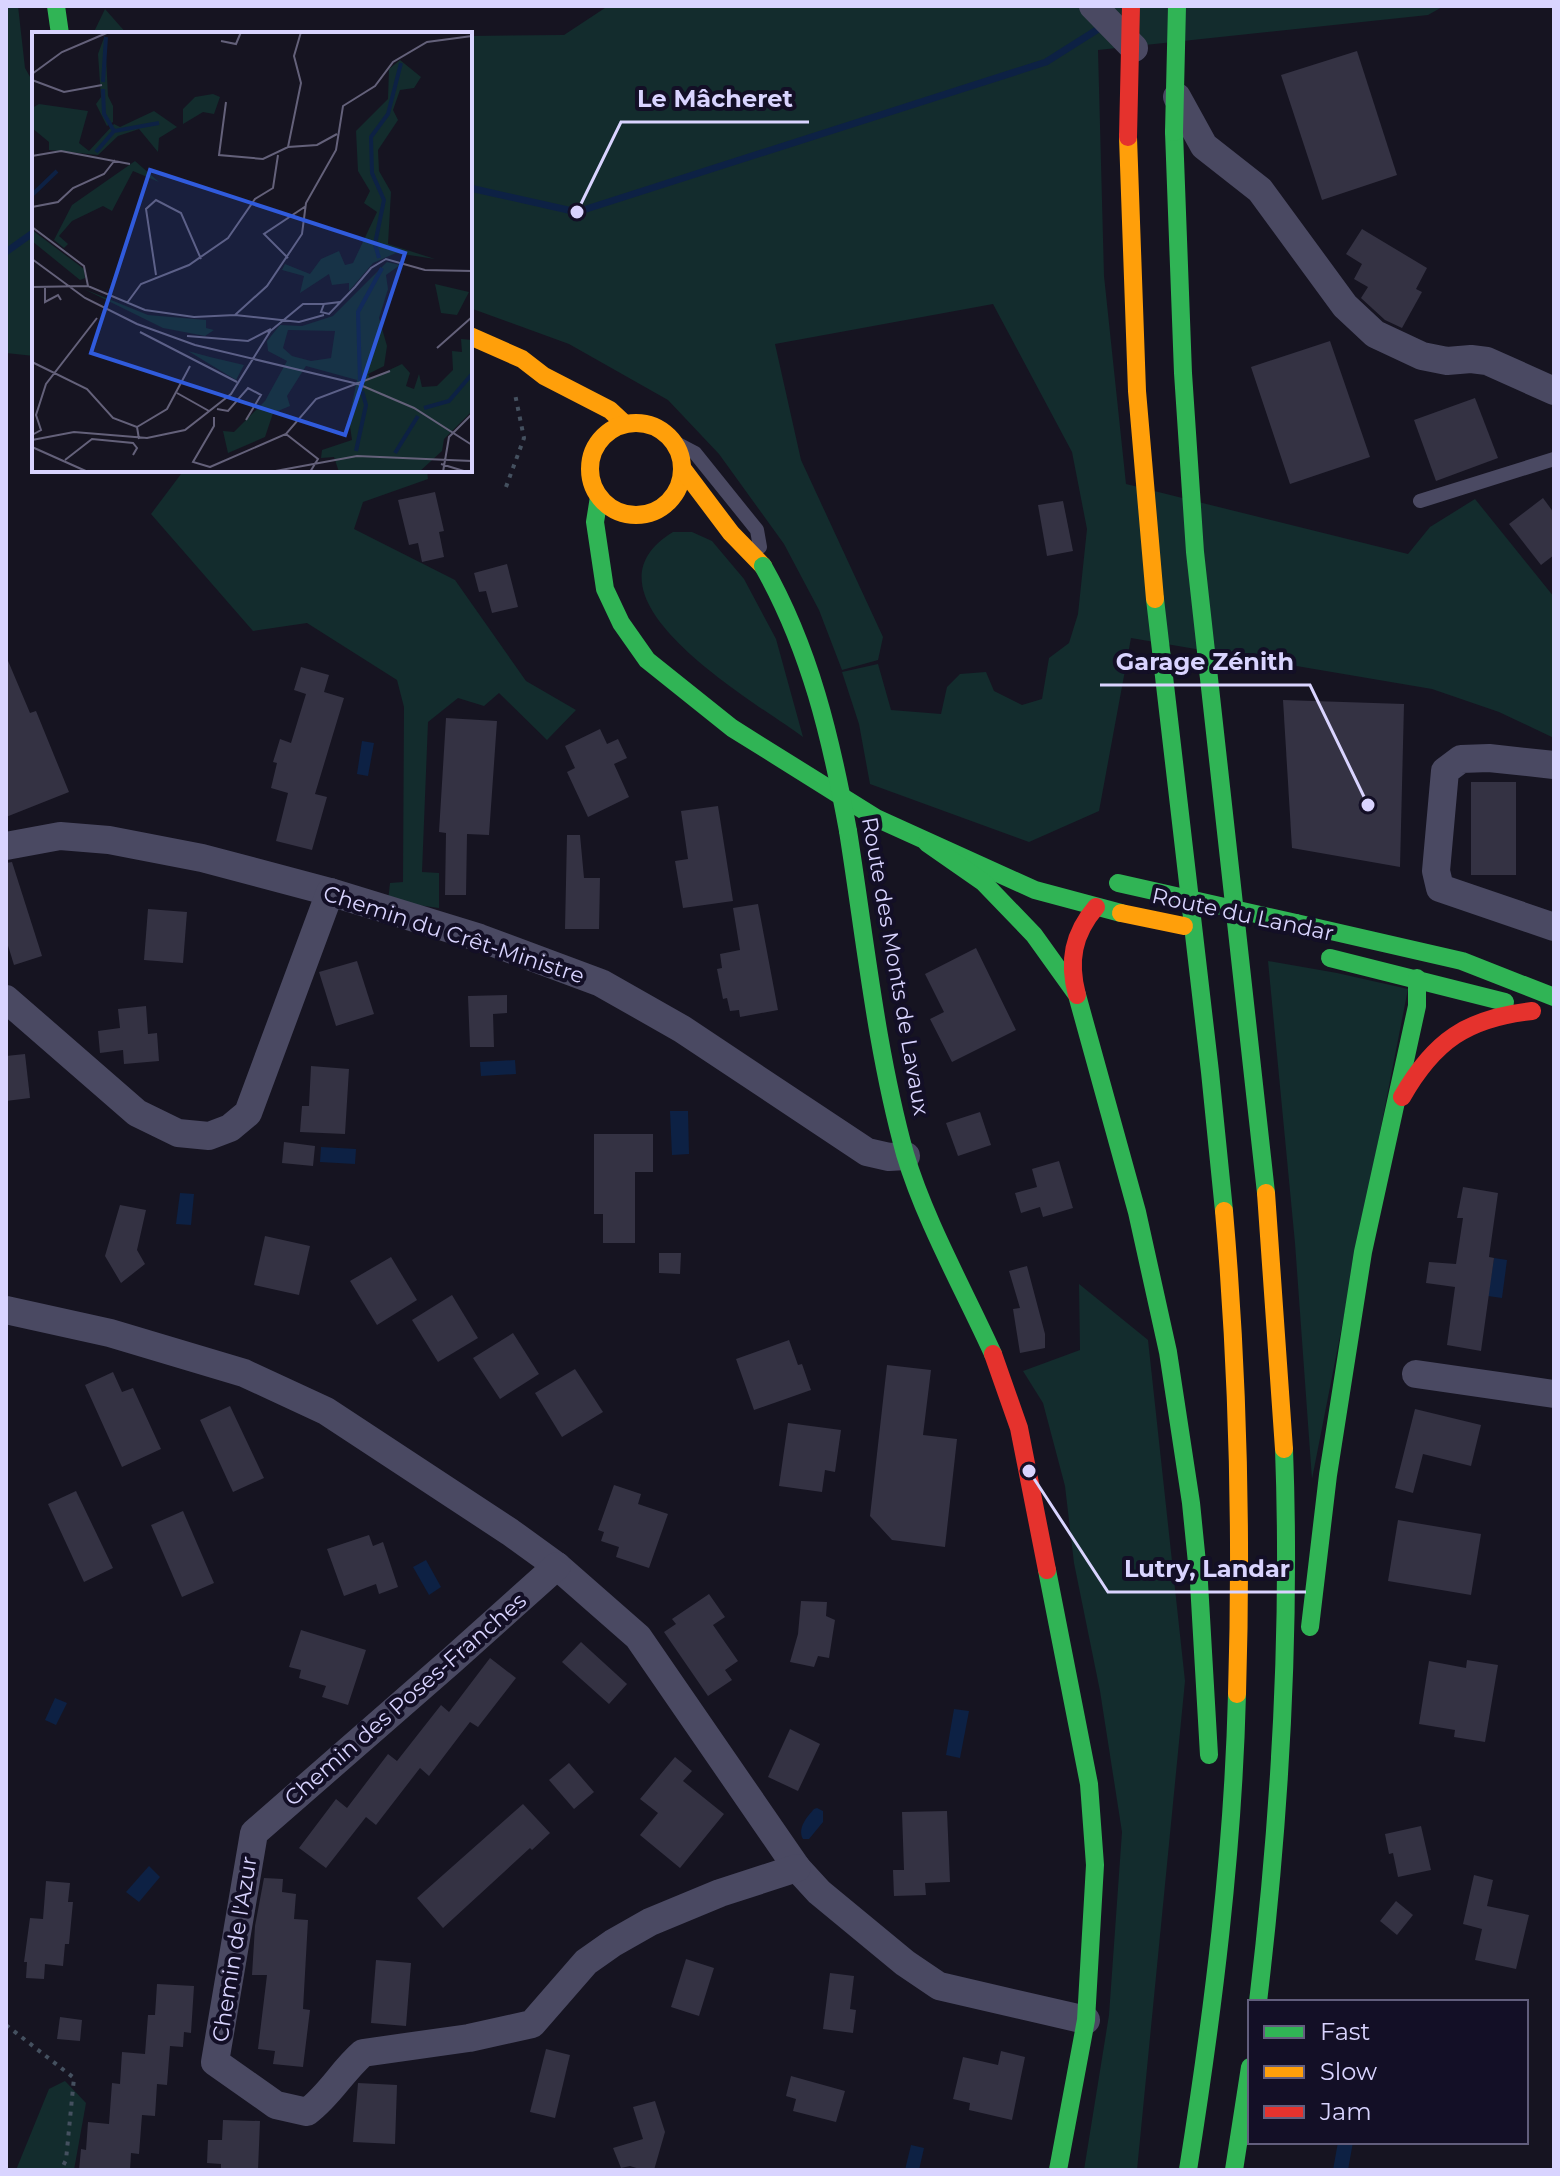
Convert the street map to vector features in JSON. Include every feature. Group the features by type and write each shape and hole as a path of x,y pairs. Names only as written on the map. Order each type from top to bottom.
{"main road":[{"path":"56,6 60,32"},
{"path":"1131,6 1128,137 1133,348 1143,477 1216,1114 1237,1409 1240,1517 1235,1759 1225,1894 1188,2170"},
{"path":"1177,6 1174,132 1179,321 1201,609 1260,1125 1284,1433 1284,1683 1273,1863 1259,1994"},
{"path":"472,337 522,359 544,376 610,410 625,424"},
{"path":"544,376 568,413"},
{"path":"639,422 665,432 674,442 682,468 683,509 637,516 622,514 599,497 590,475 588,445 611,429 639,422"},
{"name":"Route des Monts de Lavaux","path":"682,468 731,533 763,566 804,645 829,728 887,1077 906,1156 931,1219 1000,1368 1029,1471 1089,1784 1095,1865 1086,2020 1058,2170"},
{"name":"Route du Landar","path":"599,497 595,522 605,589 621,623 647,660 732,728 876,818 1035,890 1096,907 1116,894 1225,907 1393,943 1485,968 1554,997"},
{"name":"Route des Monts de Lavaux","path":"683,509 731,533"},
{"path":"602,564 617,539 637,516"},
{"path":"927,843 983,882 1034,935 1077,995"},
{"name":"Route du Landar","path":"927,843 1020,862"},
{"name":"Route du Landar","path":"1116,894 1217,934 1254,942"},
{"path":"1096,907 1081,926 1072,948 1072,980 1154,1283 1181,1423 1199,1583 1209,1778"},
{"path":"1307,1652 1328,1475 1351,1322 1379,1172 1395,1111 1401,1066 1417,1006 1417,978 1403,953 1393,943"},
{"name":"Route du Landar","path":"1314,954 1417,978 1554,1017"},
{"path":"1395,1111 1413,1076 1446,1040 1486,1017 1532,1011"},
{"path":"1259,1994 1300,1730"},
{"path":"1210,1852 1210,2021"},
{"path":"1234,2170 1248,2080"}],"street":[{"path":"1093,6 1170,85 1204,146 1260,190 1345,306 1365,326 1375,334 1422,356 1447,361 1487,361 1554,391"},
{"path":"1554,765 1489,758 1461,759 1445,771 1436,871 1440,888 1554,927"},
{"name":"Chemin du Crêt-Ministre","path":"6,846 60,836 109,840 202,858 330,892 480,938 601,983 682,1029 867,1152 889,1157 906,1156"},
{"path":"6,999 137,1113 178,1133 209,1136 230,1128 248,1113 330,892"},
{"path":"6,1310 110,1333 244,1373 326,1411 474,1507 557,1566 638,1637 797,1868 819,1892 905,1963 939,1986 1086,2020"},
{"path":"1416,1374 1554,1394"},
{"name":"Chemin des Poses-Franches","path":"254,1833 557,1566"},
{"name":"Chemin de l'Azur","path":"254,1833 215,2062 276,2105 307,2112 324,2100 350,2064 363,2053 469,2038 532,2024 586,1962 613,1943 650,1922 720,1893 797,1868"}],"lane":[{"path":"674,442 695,453 757,530 763,566"},
{"path":"1420,501 1554,459"}],"path":[{"path":"506,487 524,438 520,416"},
{"path":"6,2025 74,2078 66,2160 61,2170"}],"green space":[{"path":"6,6 18,6 25,68 32,80 32,356 6,353"},
{"path":"608,6 1444,6 1428,15 1098,50 1104,276 1126,484 1408,554 1430,527 1475,499 1554,597 1554,738 1499,712 1432,689 1131,638 1099,811 1029,842 870,784 859,724 842,672 878,664 891,710 941,714 947,687 960,674 986,672 994,691 1022,705 1042,699 1049,658 1069,643 1078,614 1087,529 1072,452 993,304 775,344 801,460 883,637 878,660 842,670 819,610 784,544 719,454 668,400 569,344 472,309 472,36 564,35"},
{"path":"105,9 125,32 94,32"},
{"path":"182,472 427,472 428,479 363,502 354,529 455,580 526,681 576,710 547,740 499,693 484,706 458,698 428,722 422,872 439,873 439,908 388,901 390,883 403,882 404,707 397,680 307,623 253,631 151,514"},
{"path":"673,532 692,532 712,541 744,579 776,639 803,737 714,674 681,645 656,616 642,586 647,558"},
{"path":"1268,961 1408,989 1312,1479 1295,1243"},
{"path":"1079,1284 1148,1340 1185,1681 1137,2170 1084,2170 1109,2015 1122,1832 1100,1691 1074,1563 1065,1486 1043,1403 1023,1371 1080,1350"},
{"path":"65,2081 86,2103 74,2170 16,2170 49,2089"}],"water":[{"path":"362,741 374,743 368,776 357,774"},
{"path":"515,1060 516,1074 481,1076 480,1062"},
{"path":"670,1111 688,1111 689,1154 672,1155"},
{"path":"321,1147 356,1149 355,1164 320,1162"},
{"path":"180,1193 194,1194 191,1225 176,1224"},
{"path":"1494,1258 1507,1260 1502,1298 1488,1296"},
{"path":"426,1560 441,1587 429,1595 413,1567"},
{"path":"55,1698 67,1703 56,1725 45,1720"},
{"path":"954,1709 969,1711 960,1758 946,1755"},
{"path":"817,1808 823,1811 823,1822 809,1839 803,1839 801,1831 804,1823"},
{"path":"149,1866 160,1877 139,1902 126,1892"},
{"path":"1338,2144 1353,2144 1348,2170 1333,2170"},
{"path":"911,2145 924,2148 919,2170 905,2170"}],"building":[{"path":"1357,51 1397,175 1322,200 1281,75"},
{"path":"1362,229 1427,268 1416,289 1422,292 1402,328 1385,320 1361,298 1368,287 1354,279 1362,264 1346,254"},
{"path":"1330,341 1370,457 1290,484 1251,367"},
{"path":"1475,398 1498,458 1436,481 1414,420"},
{"path":"435,492 444,531 439,532 444,557 422,562 418,543 409,545 398,500"},
{"path":"1543,498 1554,513 1554,555 1541,565 1509,524"},
{"path":"1063,501 1073,551 1047,556 1038,505"},
{"path":"507,564 518,607 492,613 486,591 479,592 474,573"},
{"path":"6,656 30,713 36,711 69,792 6,817"},
{"path":"301,667 329,675 324,692 344,698 315,794 327,797 312,850 276,841 288,793 271,788 277,763 273,762 280,739 291,743 306,694 294,690"},
{"path":"1283,700 1404,704 1400,867 1292,848"},
{"path":"446,718 497,721 489,835 467,834 466,895 445,895 446,833 439,832"},
{"path":"600,729 607,744 618,739 627,758 614,764 629,797 588,817 567,772 575,768 565,746"},
{"path":"1471,782 1516,782 1516,875 1471,875"},
{"path":"718,806 733,901 683,908 675,861 688,859 681,811"},
{"path":"567,835 580,835 584,878 600,878 599,929 565,929"},
{"path":"12,862 42,956 14,965 6,939 6,863"},
{"path":"758,904 778,1010 740,1017 739,1010 730,1011 727,998 723,999 717,969 722,968 720,954 740,950 733,908"},
{"path":"148,909 187,912 183,963 144,960"},
{"path":"976,948 1016,1030 952,1062 930,1019 944,1012 925,974"},
{"path":"357,961 374,1014 336,1026 319,972"},
{"path":"507,995 507,1013 493,1014 494,1047 470,1047 468,996"},
{"path":"146,1006 148,1034 157,1033 159,1061 124,1064 123,1050 100,1053 98,1031 120,1028 118,1009"},
{"path":"25,1054 30,1098 6,1101 6,1056"},
{"path":"311,1066 349,1069 345,1134 300,1132 302,1106 309,1106"},
{"path":"980,1112 991,1145 958,1156 946,1123"},
{"path":"594,1134 653,1134 653,1172 635,1172 635,1243 603,1243 603,1214 594,1214"},
{"path":"284,1142 315,1146 313,1166 282,1163"},
{"path":"1059,1161 1073,1208 1043,1217 1040,1207 1021,1213 1015,1193 1037,1187 1032,1169"},
{"path":"1463,1187 1498,1193 1489,1257 1494,1258 1481,1351 1447,1345 1455,1287 1426,1283 1429,1262 1456,1264 1463,1218 1457,1218"},
{"path":"120,1205 146,1210 137,1250 145,1264 121,1283 105,1256"},
{"path":"265,1236 310,1246 299,1295 254,1285"},
{"path":"659,1253 681,1253 680,1274 659,1273"},
{"path":"391,1257 417,1300 377,1325 350,1281"},
{"path":"1027,1266 1045,1334 1045,1348 1020,1353 1013,1309 1020,1308 1009,1271"},
{"path":"452,1295 478,1338 438,1362 412,1320"},
{"path":"513,1333 539,1374 500,1399 473,1358"},
{"path":"789,1340 811,1390 754,1410 736,1359"},
{"path":"887,1365 931,1370 923,1435 957,1439 945,1547 892,1540 870,1516"},
{"path":"575,1369 603,1412 562,1437 535,1393"},
{"path":"113,1372 122,1392 133,1388 161,1449 122,1467 85,1385"},
{"path":"230,1406 264,1478 233,1492 200,1420"},
{"path":"1415,1409 1481,1425 1471,1466 1423,1454 1413,1493 1395,1488"},
{"path":"788,1423 841,1430 835,1472 825,1470 822,1492 779,1486"},
{"path":"614,1485 641,1494 638,1504 668,1514 649,1568 616,1557 619,1547 601,1541 604,1532 598,1530"},
{"path":"76,1491 113,1568 84,1582 48,1504"},
{"path":"183,1511 214,1583 182,1597 151,1525"},
{"path":"1398,1520 1481,1534 1471,1595 1388,1581"},
{"path":"369,1535 373,1546 383,1542 398,1587 379,1594 376,1584 344,1596 327,1549"},
{"path":"709,1594 725,1617 713,1625 738,1661 725,1670 732,1680 708,1696 664,1632 676,1624 672,1619"},
{"path":"801,1601 827,1602 826,1616 835,1620 829,1658 818,1656 814,1667 790,1662 798,1634"},
{"path":"301,1630 366,1650 348,1705 322,1697 326,1686 299,1678 301,1670 289,1667"},
{"path":"581,1642 627,1684 609,1704 562,1662"},
{"path":"490,1658 516,1678 478,1727 470,1722 429,1776 420,1768 376,1825 366,1817 326,1868 299,1848 336,1799 347,1808 388,1754 397,1761 441,1705 449,1712"},
{"path":"1467,1660 1498,1665 1485,1742 1454,1737 1455,1730 1419,1724 1429,1661 1466,1668"},
{"path":"790,1729 820,1744 798,1791 768,1777"},
{"path":"675,1757 692,1771 683,1781 724,1814 680,1868 640,1835 658,1813 640,1799"},
{"path":"569,1763 594,1792 574,1809 549,1780"},
{"path":"523,1804 550,1833 443,1928 417,1898"},
{"path":"947,1811 950,1882 925,1883 926,1895 894,1896 893,1870 904,1870 902,1812"},
{"path":"1421,1826 1431,1870 1398,1877 1385,1834"},
{"path":"1474,1875 1493,1880 1487,1906 1529,1915 1516,1969 1475,1960 1482,1929 1463,1924"},
{"path":"264,1878 283,1879 282,1892 296,1894 294,1919 308,1920 303,2009 310,2010 303,2067 273,2064 275,2051 258,2049 267,1975 252,1975 255,1926"},
{"path":"46,1881 70,1883 68,1902 73,1902 69,1944 65,1944 63,1966 45,1964 44,1979 26,1978 27,1962 24,1962 30,1918 43,1919"},
{"path":"1396,1901 1413,1915 1397,1935 1380,1921"},
{"path":"686,1959 714,1968 699,2016 671,2007"},
{"path":"376,1960 411,1963 406,2026 371,2023"},
{"path":"830,1973 854,1976 850,2009 856,2010 853,2033 823,2029"},
{"path":"157,1984 194,1986 191,2033 184,2032 183,2047 170,2046 167,2085 157,2084 155,2116 142,2115 139,2154 131,2153 130,2170 79,2170 81,2149 86,2150 88,2122 109,2124 112,2083 120,2084 122,2052 145,2054 148,2015 155,2015"},
{"path":"60,2017 82,2020 80,2041 57,2039"},
{"path":"546,2049 570,2055 555,2118 530,2112"},
{"path":"1001,2051 1025,2057 1012,2120 969,2110 970,2103 953,2099 963,2057 998,2065"},
{"path":"791,2076 845,2091 836,2122 793,2111 796,2099 786,2096"},
{"path":"358,2083 397,2085 395,2144 353,2142"},
{"path":"655,2101 665,2132 654,2170 630,2166 621,2168 613,2148 643,2139 633,2107"},
{"path":"223,2120 260,2121 258,2170 221,2170 221,2164 207,2163 208,2140 222,2140"}],"waterway":[{"path":"472,188 577,212 1046,62 1103,26"},
{"path":"6,252 32,233"}],"traffic: fast":[{"path":"56,6 60,32"},
{"path":"1174,132 1177,6"},
{"path":"1174,132 1183,373 1195,552 1266,1193"},
{"path":"599,497 595,522 605,589 621,623 647,660 732,728 876,818 1035,890 1121,913"},
{"path":"763,566 794,629 817,695 848,831"},
{"path":"1155,599 1224,1211"},
{"path":"848,831 879,1034 905,1154 934,1230 993,1354"},
{"path":"927,843 983,882 1034,935 1077,995 1137,1212 1168,1352 1191,1503 1209,1755"},
{"path":"1118,883 1296,923"},
{"path":"1296,923 1462,961 1554,997"},
{"path":"1330,958 1505,1002"},
{"path":"1310,1627 1328,1475 1363,1252 1417,1006 1417,978"},
{"path":"1258,2000 1282,1726 1286,1588 1284,1449"},
{"path":"1047,1570 1089,1784 1095,1865 1086,2020 1058,2170"},
{"path":"1188,2170 1220,1933 1231,1814 1237,1694"},
{"path":"1234,2170 1248,2080"}],"traffic: slow":[{"path":"1128,137 1137,391 1155,599"},
{"path":"472,337 522,359 544,376 610,410 625,424"},
{"path":"636,423 654,426 669,436 679,451 682,469 679,487 669,502 654,512 636,515 618,512 603,502 593,487 590,469 593,451 603,436 618,426 636,423"},
{"path":"682,468 731,533 763,566"},
{"path":"1121,913 1184,926"},
{"path":"1266,1193 1284,1449"},
{"path":"1224,1211 1238,1452 1237,1694"}],"traffic: jam":[{"path":"1128,137 1131,6"},
{"path":"1077,995 1073,971 1074,948 1082,927 1096,907"},
{"path":"1402,1097 1427,1061 1455,1036 1489,1020 1532,1011"},
{"path":"993,1354 1019,1428 1047,1570"}],"place":[{"name":"Le Mâcheret","path":"577,212"},
{"name":"Garage Zénith","path":"1368,805"},
{"name":"Lutry, Landar","path":"1029,1471"}]}
